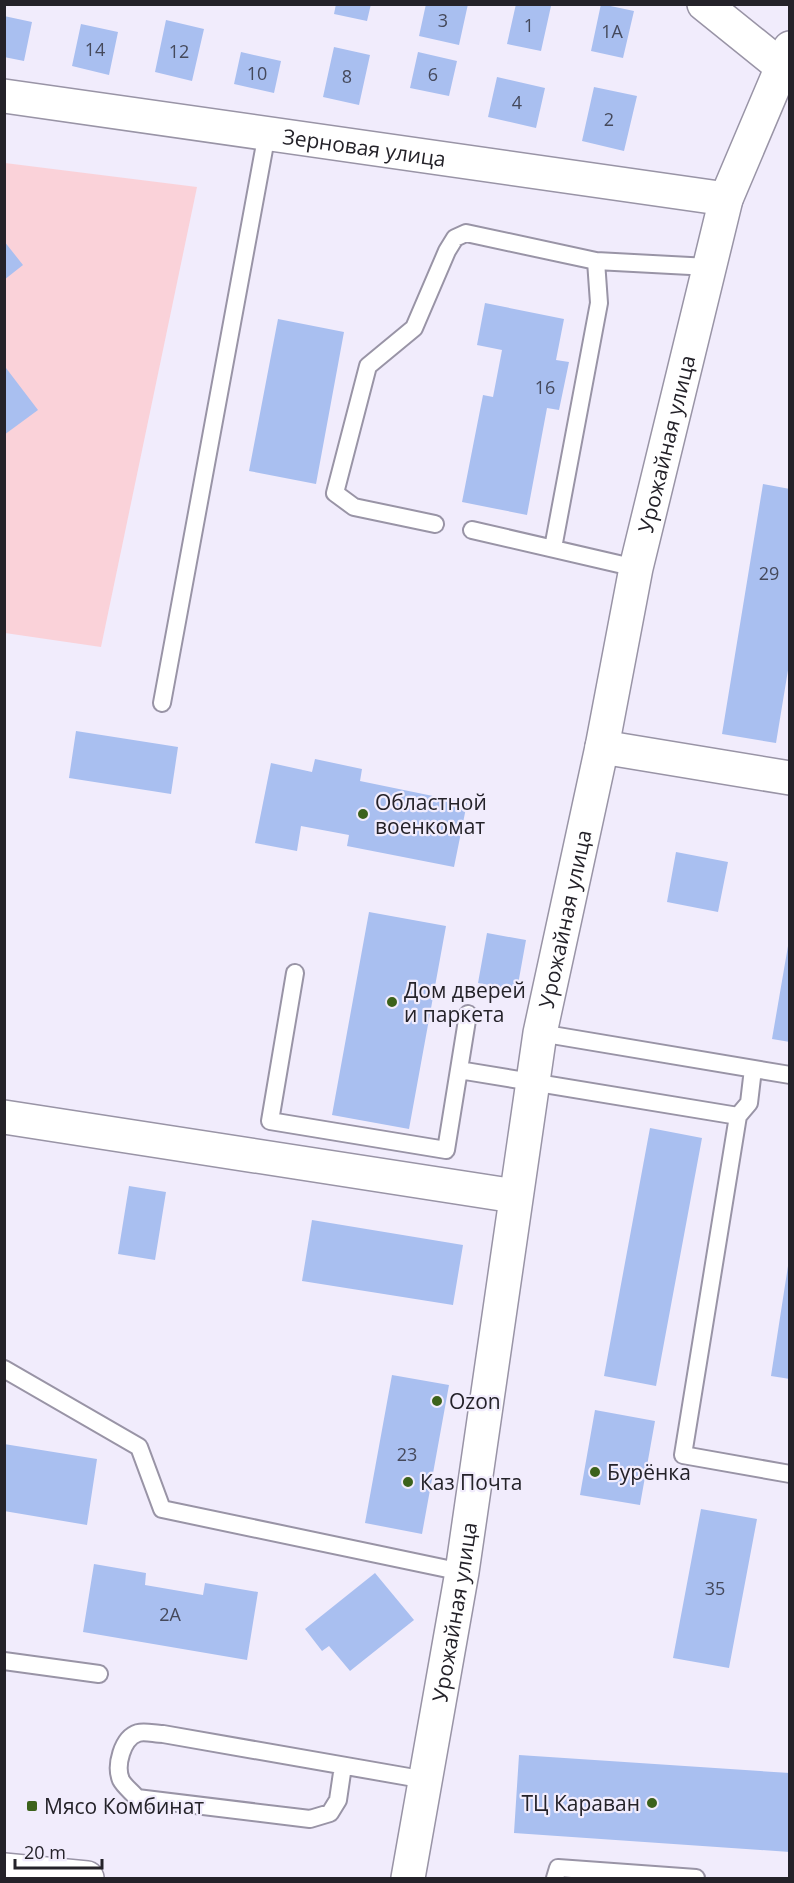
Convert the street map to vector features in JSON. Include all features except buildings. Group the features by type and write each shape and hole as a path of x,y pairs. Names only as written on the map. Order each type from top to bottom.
{"street":[{"path":"704,4 785,57"},
{"name":"Урожайная улица","path":"408,1878 462,1572 540,1033 602,747 636,568 726,199 785,57"},
{"name":"Зерновая улица","path":"4,96 726,199"},
{"path":"602,747 789,778"},
{"path":"4,1117 515,1197"},
{"path":"4,1870 87,1878"}],"lane":[{"path":"162,703 267,133"},
{"path":"435,524 354,507 335,494 368,366 414,328 447,251 455,238 466,233 596,261 709,267"},
{"path":"553,548 599,303 596,261"},
{"path":"472,530 636,568"},
{"path":"295,973 270,1121 446,1150 468,1014"},
{"path":"540,1033 789,1075"},
{"path":"753,1069 749,1103 738,1116 683,1455 789,1474"},
{"path":"459,1070 738,1116"},
{"path":"4,1370 139,1447 162,1509 462,1572"},
{"path":"4,1661 99,1674"},
{"path":"343,1766 338,1800 330,1813 310,1819 137,1798 121,1782 118,1770 120,1755 128,1741 137,1733 216,1742 426,1780"},
{"path":"555,1878 558,1868 696,1878"}],"shaded area":[{"path":"5,163 197,187 101,647 5,633"}],"place":[{"name":"Областной военкомат","path":"363,814"},
{"name":"Дом дверей и паркета","path":"392,1002"},
{"name":"Ozon","path":"437,1401"},
{"name":"Бурёнка","path":"595,1472"},
{"name":"Каз Почта","path":"408,1482"},
{"name":"ТЦ Караван","path":"652,1803"},
{"name":"Мясо Комбинат","path":"32,1806"}]}
